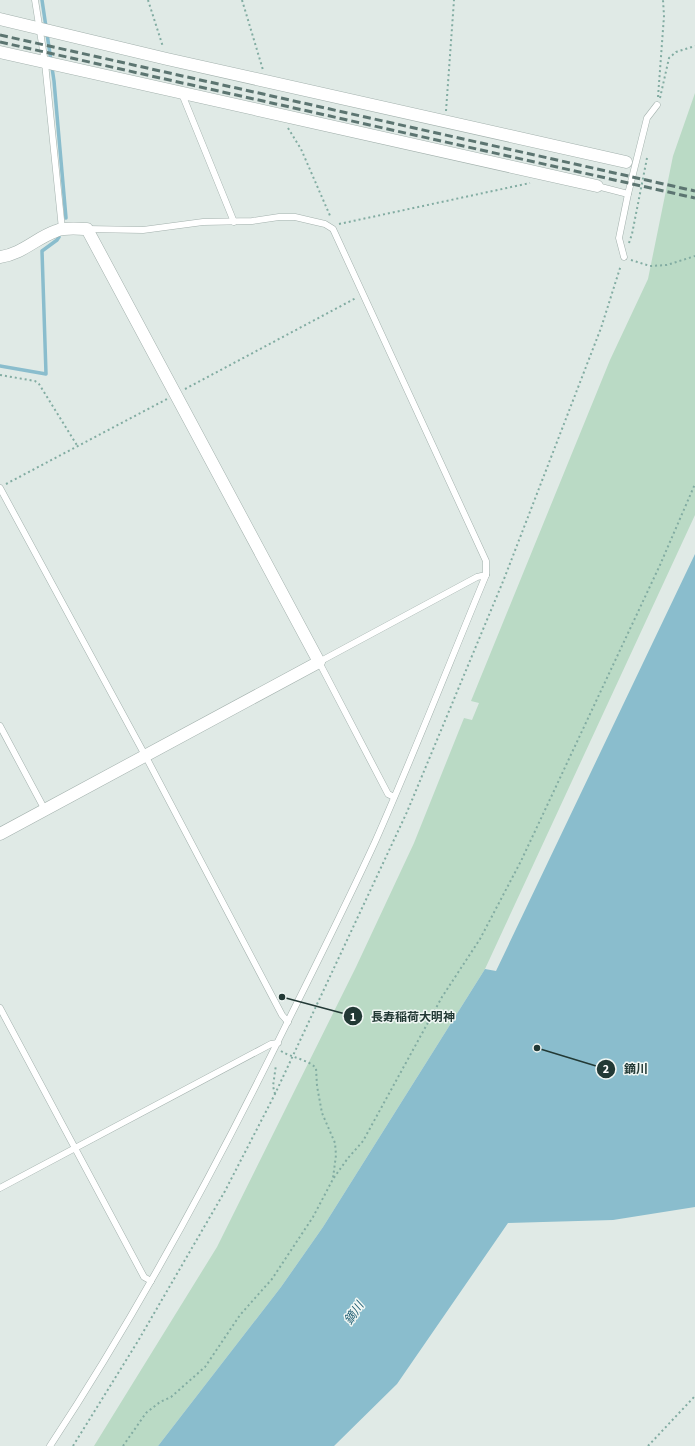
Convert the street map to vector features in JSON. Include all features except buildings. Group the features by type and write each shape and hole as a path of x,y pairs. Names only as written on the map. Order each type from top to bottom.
{"street":[{"path":"0,19 40,27 167,59 446,120 626,162"},
{"path":"0,52 597,186"},
{"path":"0,257 16,254 48,235 62,229 87,229 319,662 146,757 0,834"}],"lane":[{"path":"36,0 45,62 62,229"},
{"path":"182,94 234,222"},
{"path":"624,257 619,238 628,194 647,118 657,105"},
{"path":"597,186 628,194"},
{"path":"50,1446 76,1406 150,1281 221,1154 278,1043 346,904 394,797 486,575 486,561 332,227 295,217 278,217 252,221 203,222 143,230 87,229"},
{"path":"0,488 146,757 282,1015 288,1022"},
{"path":"394,797 388,794 319,662 477,577 486,575"},
{"path":"0,726 45,810"},
{"path":"0,1008 144,1277 150,1281"},
{"path":"0,1188 271,1044 278,1043"}],"path":[{"path":"148,0 167,59"},
{"path":"242,0 266,81"},
{"path":"446,120 454,0"},
{"path":"660,84 663,0"},
{"path":"657,105 663,91 669,58 676,52 695,46"},
{"path":"286,115 287,126 301,149 330,214 332,227 344,222 531,183"},
{"path":"632,234 648,150"},
{"path":"624,257 650,266 667,265 695,256"},
{"path":"0,375 35,381 39,384 78,446"},
{"path":"123,1446 146,1413 160,1402 171,1397 205,1367 240,1315 272,1279 313,1217 333,1179 348,1158 364,1141 442,997 480,939 521,861 660,565 695,484"},
{"path":"280,1050 292,1057 310,1062 316,1068 317,1086 322,1113 335,1143 336,1155 333,1179"},
{"path":"648,1446 695,1396"}],"green space":[{"path":"695,93 695,515 485,969 323,1227 281,1287 158,1446 94,1446 217,1247 356,967 414,843 464,718 472,720 479,703 471,701 610,360 648,279 673,156"}],"water":[{"path":"695,554 695,1207 613,1220 508,1223 397,1384 334,1446 158,1446 281,1287 323,1227 485,969 496,971"}],"waterway":[{"path":"42,0 54,81 66,218"},
{"path":"0,366 46,374 42,251 59,237"}],"railway":[{"path":"0,35 695,191"},
{"path":"0,42 695,198"}],"place":[{"name":"長寿稲荷大明神","path":"282,997"},
{"name":"鏑川","path":"537,1048"}]}
